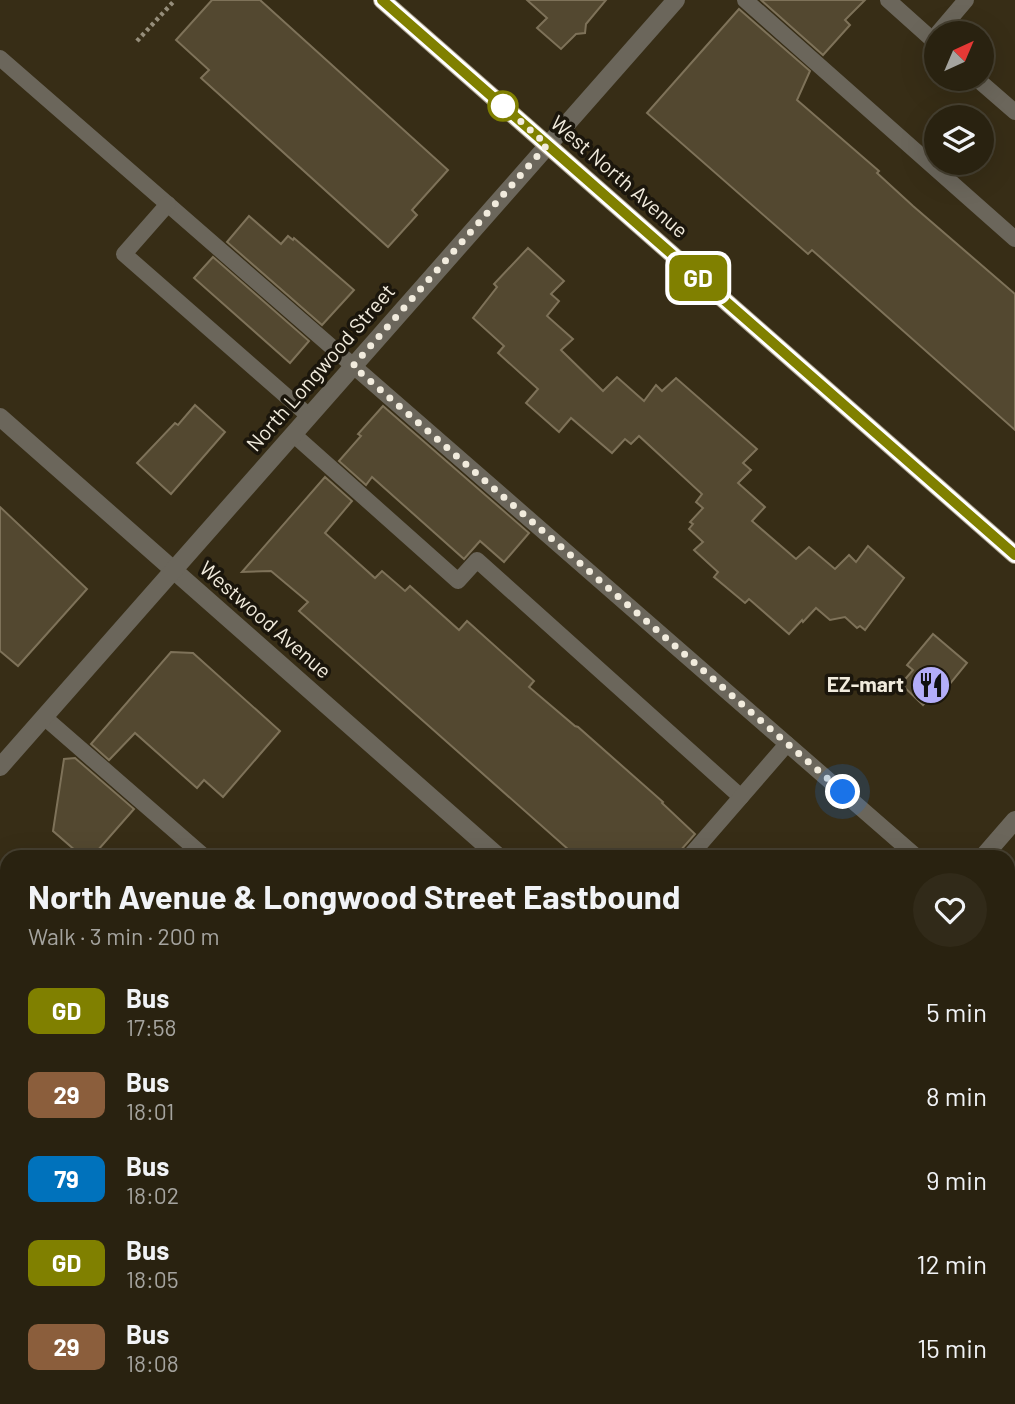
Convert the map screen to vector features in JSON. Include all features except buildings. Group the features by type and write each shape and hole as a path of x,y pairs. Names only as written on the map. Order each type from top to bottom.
{"main road":[{"name":"West North Avenue","path":"382,0 1015,555"}],"street":[{"name":"North Longwood Street","path":"0,767 676,0"},
{"name":"Westwood Avenue","path":"0,416 491,850"},
{"path":"989,850 1015,820"}],"lane":[{"path":"745,0 1015,239"},
{"path":"888,0 924,28"},
{"path":"949,21 966,0"},
{"path":"0,58 909,850"},
{"path":"991,91 1015,112"},
{"path":"168,204 124,254 309,416"},
{"path":"293,433 458,581 477,561 741,797"},
{"path":"44,717 196,850"},
{"path":"695,850 787,744"}],"path":[{"path":"137,41 174,0"}],"bus line":[{"name":"GD","path":"382,0 1015,555"}],"place":[{"name":"EZ-mart","path":"931,685"}],"route":[{"path":"503,106 498,101 547,145 353,366 843,792"}]}
